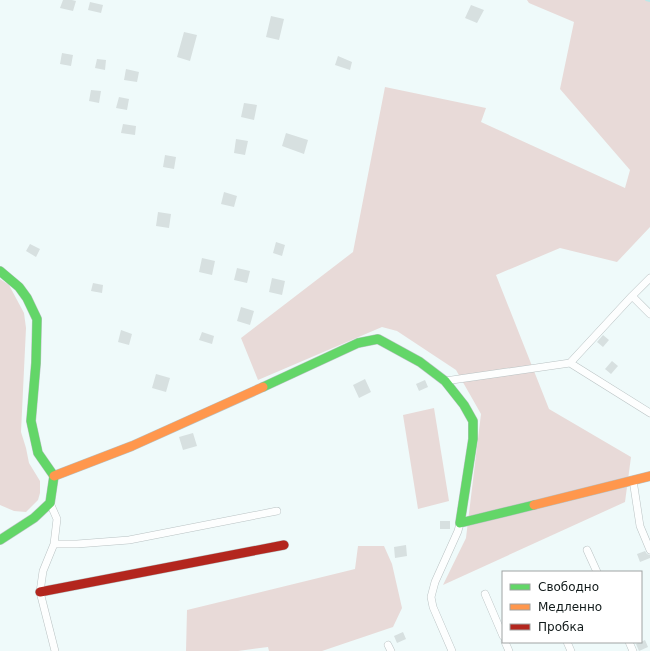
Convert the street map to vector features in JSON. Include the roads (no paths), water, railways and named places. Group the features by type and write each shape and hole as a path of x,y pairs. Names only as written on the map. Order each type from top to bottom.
{"street":[{"path":"0,271 19,287 27,298 37,319 36,363 31,422 38,454 54,476 50,503 58,518 54,544 43,571 40,592 55,651"},
{"path":"445,381 570,363 650,278"},
{"path":"632,296 650,314"},
{"path":"54,476 132,446 234,402 358,343 378,339 420,362 445,381 464,404 473,421 473,439 460,523 458,531 435,582 431,597 433,607 452,651"},
{"path":"570,363 650,413"},
{"path":"460,523 650,476"},
{"path":"633,480 640,526 650,550"},
{"path":"0,540 34,518 50,503"},
{"path":"54,544 77,544 129,540 277,511"},
{"path":"40,592 284,545"},
{"path":"587,550 597,571"},
{"path":"485,594 502,634"}],"waterway":[{"path":"646,0 650,1"}]}
